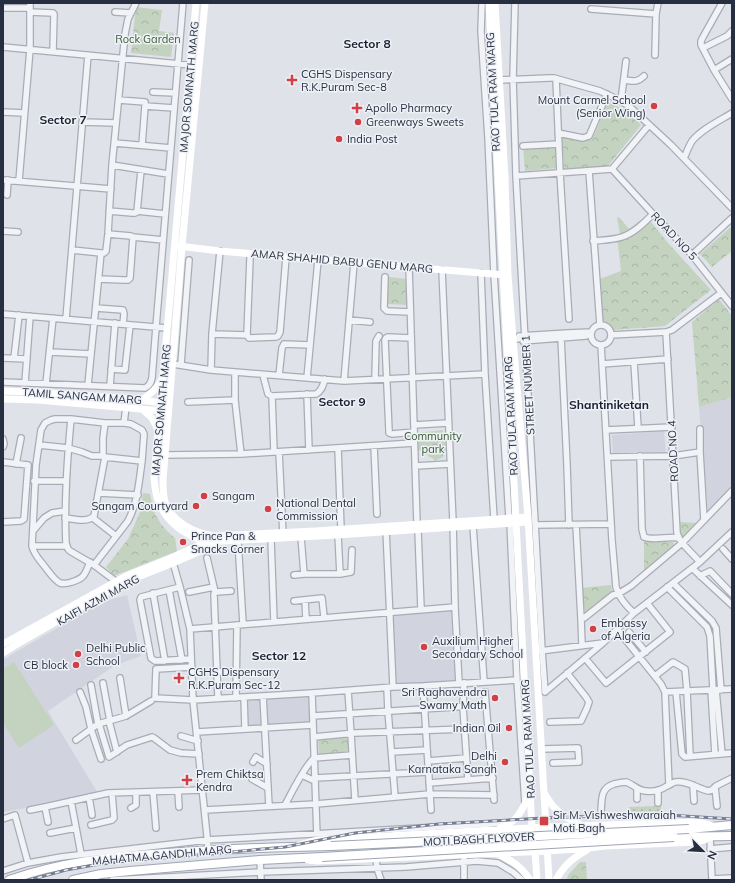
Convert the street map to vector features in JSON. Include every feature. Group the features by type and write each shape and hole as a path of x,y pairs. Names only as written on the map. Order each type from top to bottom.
{"main road":[{"path":"713,826 732,825"},
{"name":"MOTI BAGH FLYOVER","path":"293,847 688,829 713,826"},
{"path":"710,837 732,836"},
{"name":"MOTI BAGH FLYOVER","path":"293,858 674,837 710,837"},
{"name":"MAHATMA GANDHI MARG","path":"9,880 30,873 78,862 122,856 208,850 293,847"},
{"name":"MAHATMA GANDHI MARG","path":"73,880 102,877 130,871 293,858"}],"street":[{"path":"72,250 101,253 106,251 112,165 126,25 128,17 136,3"},
{"path":"3,382 146,388 149,386 152,378 183,3"},
{"name":"MAJOR SOMNATH MARG","path":"196,3 190,65 178,246 173,364 159,431 154,478 158,500 164,513 178,528 190,536 206,542 272,539 283,536 453,525 494,519 530,521"},
{"name":"MAJOR SOMNATH MARG","path":"165,403 164,374 167,328 178,246 205,3"},
{"path":"482,3 481,31 488,138 494,274 513,520 517,680 525,804"},
{"name":"RAO TULA RAM MARG","path":"489,3 506,275 515,339 539,651 542,749 549,880"},
{"name":"RAO TULA RAM MARG","path":"495,3 505,178 506,275 513,520 532,829 537,880"},
{"name":"STREET NUMBER 1","path":"515,3 513,79 516,176 525,338 530,521"},
{"path":"655,55 656,14 658,3"},
{"path":"722,3 701,41 702,48 732,99"},
{"path":"3,8 30,8 53,13 53,51"},
{"path":"19,181 30,49 30,8"},
{"path":"591,9 656,14"},
{"path":"115,12 131,13"},
{"path":"702,48 727,36 732,31"},
{"path":"3,47 190,65"},
{"path":"66,319 88,55"},
{"path":"714,70 732,59"},
{"path":"621,101 626,61"},
{"path":"624,80 636,81 640,80 644,76"},
{"path":"499,80 556,79 607,94 621,101 630,107 671,145 732,208"},
{"path":"556,79 569,319"},
{"path":"725,88 732,84"},
{"path":"153,92 175,93"},
{"path":"558,133 583,138 589,136 607,94"},
{"path":"118,100 145,102 142,145"},
{"path":"145,107 174,108"},
{"path":"3,112 24,113"},
{"path":"685,156 696,137 732,113"},
{"path":"82,122 116,123"},
{"path":"516,176 612,169 649,125"},
{"path":"115,143 171,148"},
{"path":"522,146 559,144"},
{"path":"112,165 168,174"},
{"name":"ROAD NO 5","path":"612,169 692,255 732,306"},
{"path":"137,211 141,170"},
{"path":"588,171 600,325"},
{"path":"7,195 6,180 110,189"},
{"path":"109,211 135,213 137,211 165,214"},
{"path":"593,241 626,235 642,225 653,214"},
{"path":"692,255 732,218"},
{"path":"3,231 18,232"},
{"path":"108,234 163,240"},
{"path":"99,279 130,280 133,237"},
{"name":"AMAR SHAHID BABU GENU MARG","path":"178,246 318,260 506,275"},
{"path":"211,370 212,334 220,250"},
{"path":"88,385 101,253"},
{"path":"212,334 247,336 249,338 278,336 280,332 286,257"},
{"path":"247,336 250,258"},
{"path":"181,364 189,260"},
{"path":"307,378 318,260"},
{"path":"344,381 354,263"},
{"path":"409,267 421,609"},
{"path":"442,270 455,607 462,683 468,780"},
{"path":"481,273 485,374 494,519"},
{"path":"385,277 384,308 387,311 410,312"},
{"path":"611,335 666,332 672,330 722,293"},
{"path":"96,308 123,310 123,324"},
{"path":"3,314 167,328"},
{"path":"14,358 19,315"},
{"path":"25,383 30,316"},
{"path":"46,384 53,318"},
{"path":"349,320 370,322"},
{"path":"110,386 115,323"},
{"path":"111,369 125,370 130,325"},
{"path":"600,325 606,327 611,335 609,341 601,345 593,341 591,334 594,327 600,325"},
{"name":"ROAD NO 4","path":"666,332 677,534 680,540"},
{"path":"545,337 568,333 591,334"},
{"path":"515,339 520,341 525,338 561,338 591,334"},
{"path":"375,379 376,341 379,336"},
{"path":"411,338 386,338 386,378 389,433 414,432"},
{"path":"561,338 569,525"},
{"path":"279,375 282,348 284,344 310,345"},
{"path":"601,345 616,587 618,594 627,606 634,612"},
{"path":"50,352 91,354"},
{"path":"3,358 27,359"},
{"path":"602,364 668,359"},
{"path":"634,362 638,428"},
{"path":"173,364 181,364 211,370 344,381 485,374"},
{"path":"235,372 235,400 241,454"},
{"path":"141,400 148,396 158,386 164,374"},
{"path":"263,375 268,394 272,396 316,394 320,392 325,379"},
{"name":"TAMIL SANGAM MARG","path":"3,391 35,392 165,403"},
{"path":"307,394 309,450"},
{"path":"272,396 283,536"},
{"name":"TAMIL SANGAM MARG","path":"3,399 38,400 164,411"},
{"path":"188,402 235,400"},
{"path":"124,423 126,407"},
{"path":"142,409 152,418 159,431"},
{"name":"MAJOR SOMNATH MARG","path":"164,411 164,496 168,509 180,522 194,531 208,536 302,537 340,532 377,524 386,529"},
{"path":"55,419 105,422 131,424 142,430 144,434 138,494 132,514 128,521 80,580 70,583 60,583 37,557 32,546 34,481 41,430 45,423 55,419"},
{"path":"3,644 118,584 92,564 70,551 67,546 65,511 71,419"},
{"path":"93,518 99,493 104,456 103,438 105,422"},
{"path":"414,425 448,423"},
{"path":"606,430 672,427"},
{"path":"700,429 704,520"},
{"path":"16,464 20,438"},
{"path":"3,439 3,447"},
{"path":"165,455 241,454 414,443"},
{"path":"39,446 68,448 92,456 142,460"},
{"path":"374,446 377,514"},
{"path":"338,448 340,574"},
{"path":"608,457 673,456 700,452"},
{"path":"640,456 642,529 644,537 664,537 680,540 700,562"},
{"path":"3,466 3,462 28,465 23,520 3,522"},
{"path":"415,466 450,464"},
{"path":"34,481 66,481"},
{"path":"581,619 613,596 631,586 680,540 704,520 732,491"},
{"path":"99,493 138,494"},
{"path":"33,531 44,518 52,513 65,511"},
{"path":"65,518 86,520 93,518"},
{"path":"93,518 116,536"},
{"name":"MAJOR SOMNATH MARG","path":"453,525 473,526 513,520"},
{"path":"530,521 569,525 611,524"},
{"path":"576,525 582,645"},
{"path":"473,526 484,682"},
{"path":"386,529 390,612 390,687 388,712 395,797"},
{"path":"603,643 539,651 545,692 603,643 634,612 700,562 732,532"},
{"path":"302,537 304,574"},
{"path":"272,539 274,622"},
{"path":"236,698 240,624 238,541"},
{"path":"206,542 172,560 190,629 193,700 208,850"},
{"name":"KAIFI AZMI MARG","path":"3,653 118,584 172,560 205,550 217,542"},
{"path":"32,546 67,546"},
{"path":"294,575 340,574 351,572 352,550"},
{"path":"723,550 732,558"},
{"path":"207,558 215,590 218,698"},
{"path":"692,568 732,605"},
{"path":"700,576 710,572 732,594"},
{"path":"673,583 712,621 718,635 715,690 715,754"},
{"path":"180,587 153,593 141,597 140,600 151,658 155,661 191,659"},
{"path":"667,587 706,626 709,632 722,754"},
{"path":"170,590 182,660"},
{"path":"189,592 215,590 231,591"},
{"path":"153,593 165,660"},
{"path":"294,601 322,598 324,617"},
{"path":"305,600 306,619"},
{"path":"585,658 606,683 670,632 646,603"},
{"path":"190,629 455,607"},
{"path":"706,626 712,621"},
{"path":"617,629 655,676 665,692 669,785"},
{"path":"629,632 646,652"},
{"path":"655,676 673,662 685,669 690,756"},
{"path":"192,668 156,669 155,698 193,700 236,698 517,680"},
{"path":"217,672 237,671"},
{"path":"550,722 581,721 587,708 589,702 567,674"},
{"path":"120,678 126,716"},
{"path":"103,683 117,752"},
{"path":"91,685 99,724 109,757 127,745 152,737 170,750 181,753 199,754"},
{"path":"424,686 431,810"},
{"path":"665,692 732,689"},
{"path":"348,691 355,800"},
{"path":"80,692 101,760"},
{"path":"205,810 316,804 430,794 494,797 485,692"},
{"path":"676,692 682,754 685,757 732,753"},
{"path":"312,693 317,837"},
{"path":"264,696 269,806"},
{"path":"244,697 245,729"},
{"path":"76,740 99,724 126,716 151,701"},
{"path":"313,716 486,705"},
{"path":"197,732 313,725"},
{"path":"314,737 464,729"},
{"path":"181,736 198,741"},
{"path":"542,749 578,748 579,762 553,763"},
{"path":"392,752 427,750"},
{"path":"285,806 302,775 314,758 352,755"},
{"path":"253,762 256,757 267,764"},
{"path":"428,761 466,758"},
{"path":"302,775 315,780 354,776 428,772"},
{"path":"429,782 492,778"},
{"path":"601,812 603,794 606,788 613,784 625,782 637,789 647,792 658,790 674,782 680,782 708,791 732,778"},
{"path":"252,779 268,788"},
{"path":"693,785 694,801"},
{"path":"715,787 717,806"},
{"path":"637,789 637,799"},
{"path":"30,810 112,793 203,790"},
{"path":"658,790 658,803"},
{"path":"178,791 179,808"},
{"path":"131,808 136,805 136,792"},
{"path":"153,792 156,828"},
{"path":"91,825 112,820 114,818 112,793"},
{"path":"544,793 552,805 562,815 582,826"},
{"path":"491,831 506,826 517,819 530,794"},
{"path":"89,797 92,815"},
{"path":"71,802 81,854"},
{"path":"45,808 48,822"},
{"path":"3,819 15,815 28,863"},
{"path":"432,830 491,831 546,827 694,822 713,826"},
{"path":"3,870 28,863 60,857 207,840 317,837 432,830 511,823"},
{"path":"604,826 600,826 595,832 594,836 597,844 605,846"},
{"path":"50,833 76,828"},
{"path":"491,831 491,853"},
{"path":"293,847 317,837"},
{"path":"112,880 176,878 261,872 406,867 491,853 697,842 710,837 712,880 732,878"},
{"path":"710,849 732,847"},
{"path":"556,880 565,867 575,857 589,848"},
{"path":"491,853 519,866 530,880"},
{"path":"293,858 317,861 376,858 464,858 498,863 513,872 522,880"},
{"path":"376,858 377,868 381,880"},
{"path":"464,858 464,880"},
{"path":"260,860 261,880"}],"shaded area":[{"path":"732,397 732,491 708,514 699,407"},
{"path":"664,431 666,457 613,460 612,435"},
{"path":"127,595 141,656 114,666 48,711 99,795 3,812 3,660 102,602"},
{"name":"Auxilium Higher Secondary School","path":"453,609 458,681 397,684 395,682 391,612"},
{"path":"311,694 313,724 247,728 245,698"}],"green space":[{"name":"Rock Garden","path":"136,7 162,10 159,31 174,33 171,57 131,53"},
{"path":"608,102 625,110 641,125 608,166 564,169 562,136 592,140"},
{"path":"556,144 558,168 525,171 523,147"},
{"path":"646,216 711,290 665,326 613,330 608,323 603,321 600,279 621,271 617,236 620,234 617,218 619,217 629,229"},
{"path":"732,226 732,251 712,267 700,254"},
{"path":"388,277 408,279 408,305 387,304"},
{"path":"719,299 732,316 732,397 699,407 692,322"},
{"name":"Community park","path":"443,430 446,448 443,457 435,461 429,457 428,454 424,456 423,451 417,450 416,434"},
{"path":"143,493 150,494 154,512 161,524 175,538 177,551 114,576 106,567 128,539 141,510"},
{"path":"680,522 699,523 682,538"},
{"path":"644,541 673,542 675,547 644,571"},
{"path":"611,585 612,592 586,617 581,588"},
{"path":"14,662 54,725 19,748 3,723 3,669"},
{"path":"349,737 350,754 319,756 318,739"},
{"path":"661,806 661,813 629,815 629,807"},
{"path":"580,862 586,862 587,880 566,880 569,874"}],"railway":[{"path":"29,880 66,870 94,865 134,860 285,847 355,833 439,824 652,814 732,819"}],"place":[{"name":"CGHS Dispensary R.K.Puram Sec-8","path":"292,80"},
{"name":"Mount Carmel School (Senior Wing)","path":"654,106"},
{"name":"Apollo Pharmacy","path":"357,108"},
{"name":"Greenways Sweets","path":"358,122"},
{"name":"India Post","path":"339,139"},
{"name":"Sangam","path":"204,496"},
{"name":"Sangam Courtyard","path":"196,506"},
{"name":"National Dental Commission","path":"268,509"},
{"name":"Prince Pan & Snacks Corner","path":"183,542"},
{"name":"Embassy of Algeria","path":"593,629"},
{"name":"Auxilium Higher Secondary School","path":"424,647"},
{"name":"Delhi Public School","path":"78,654"},
{"name":"CB block","path":"76,665"},
{"name":"CGHS Dispensary R.K.Puram Sec-12","path":"179,678"},
{"name":"Sri Raghavendra Swamy Math","path":"495,698"},
{"name":"Indian Oil","path":"509,728"},
{"name":"Delhi Karnataka Sangh","path":"505,762"},
{"name":"Prem Chiktsa Kendra","path":"187,780"},
{"name":"Sir M. Vishweshwaraiah Moti Bagh","path":"544,821"}],"district":[{"name":"Sector 8","path":"367,43"},
{"name":"Sector 7","path":"63,119"},
{"name":"Sector 9","path":"342,401"},
{"name":"Shantiniketan","path":"609,404"},
{"name":"Sector 12","path":"279,655"}]}
